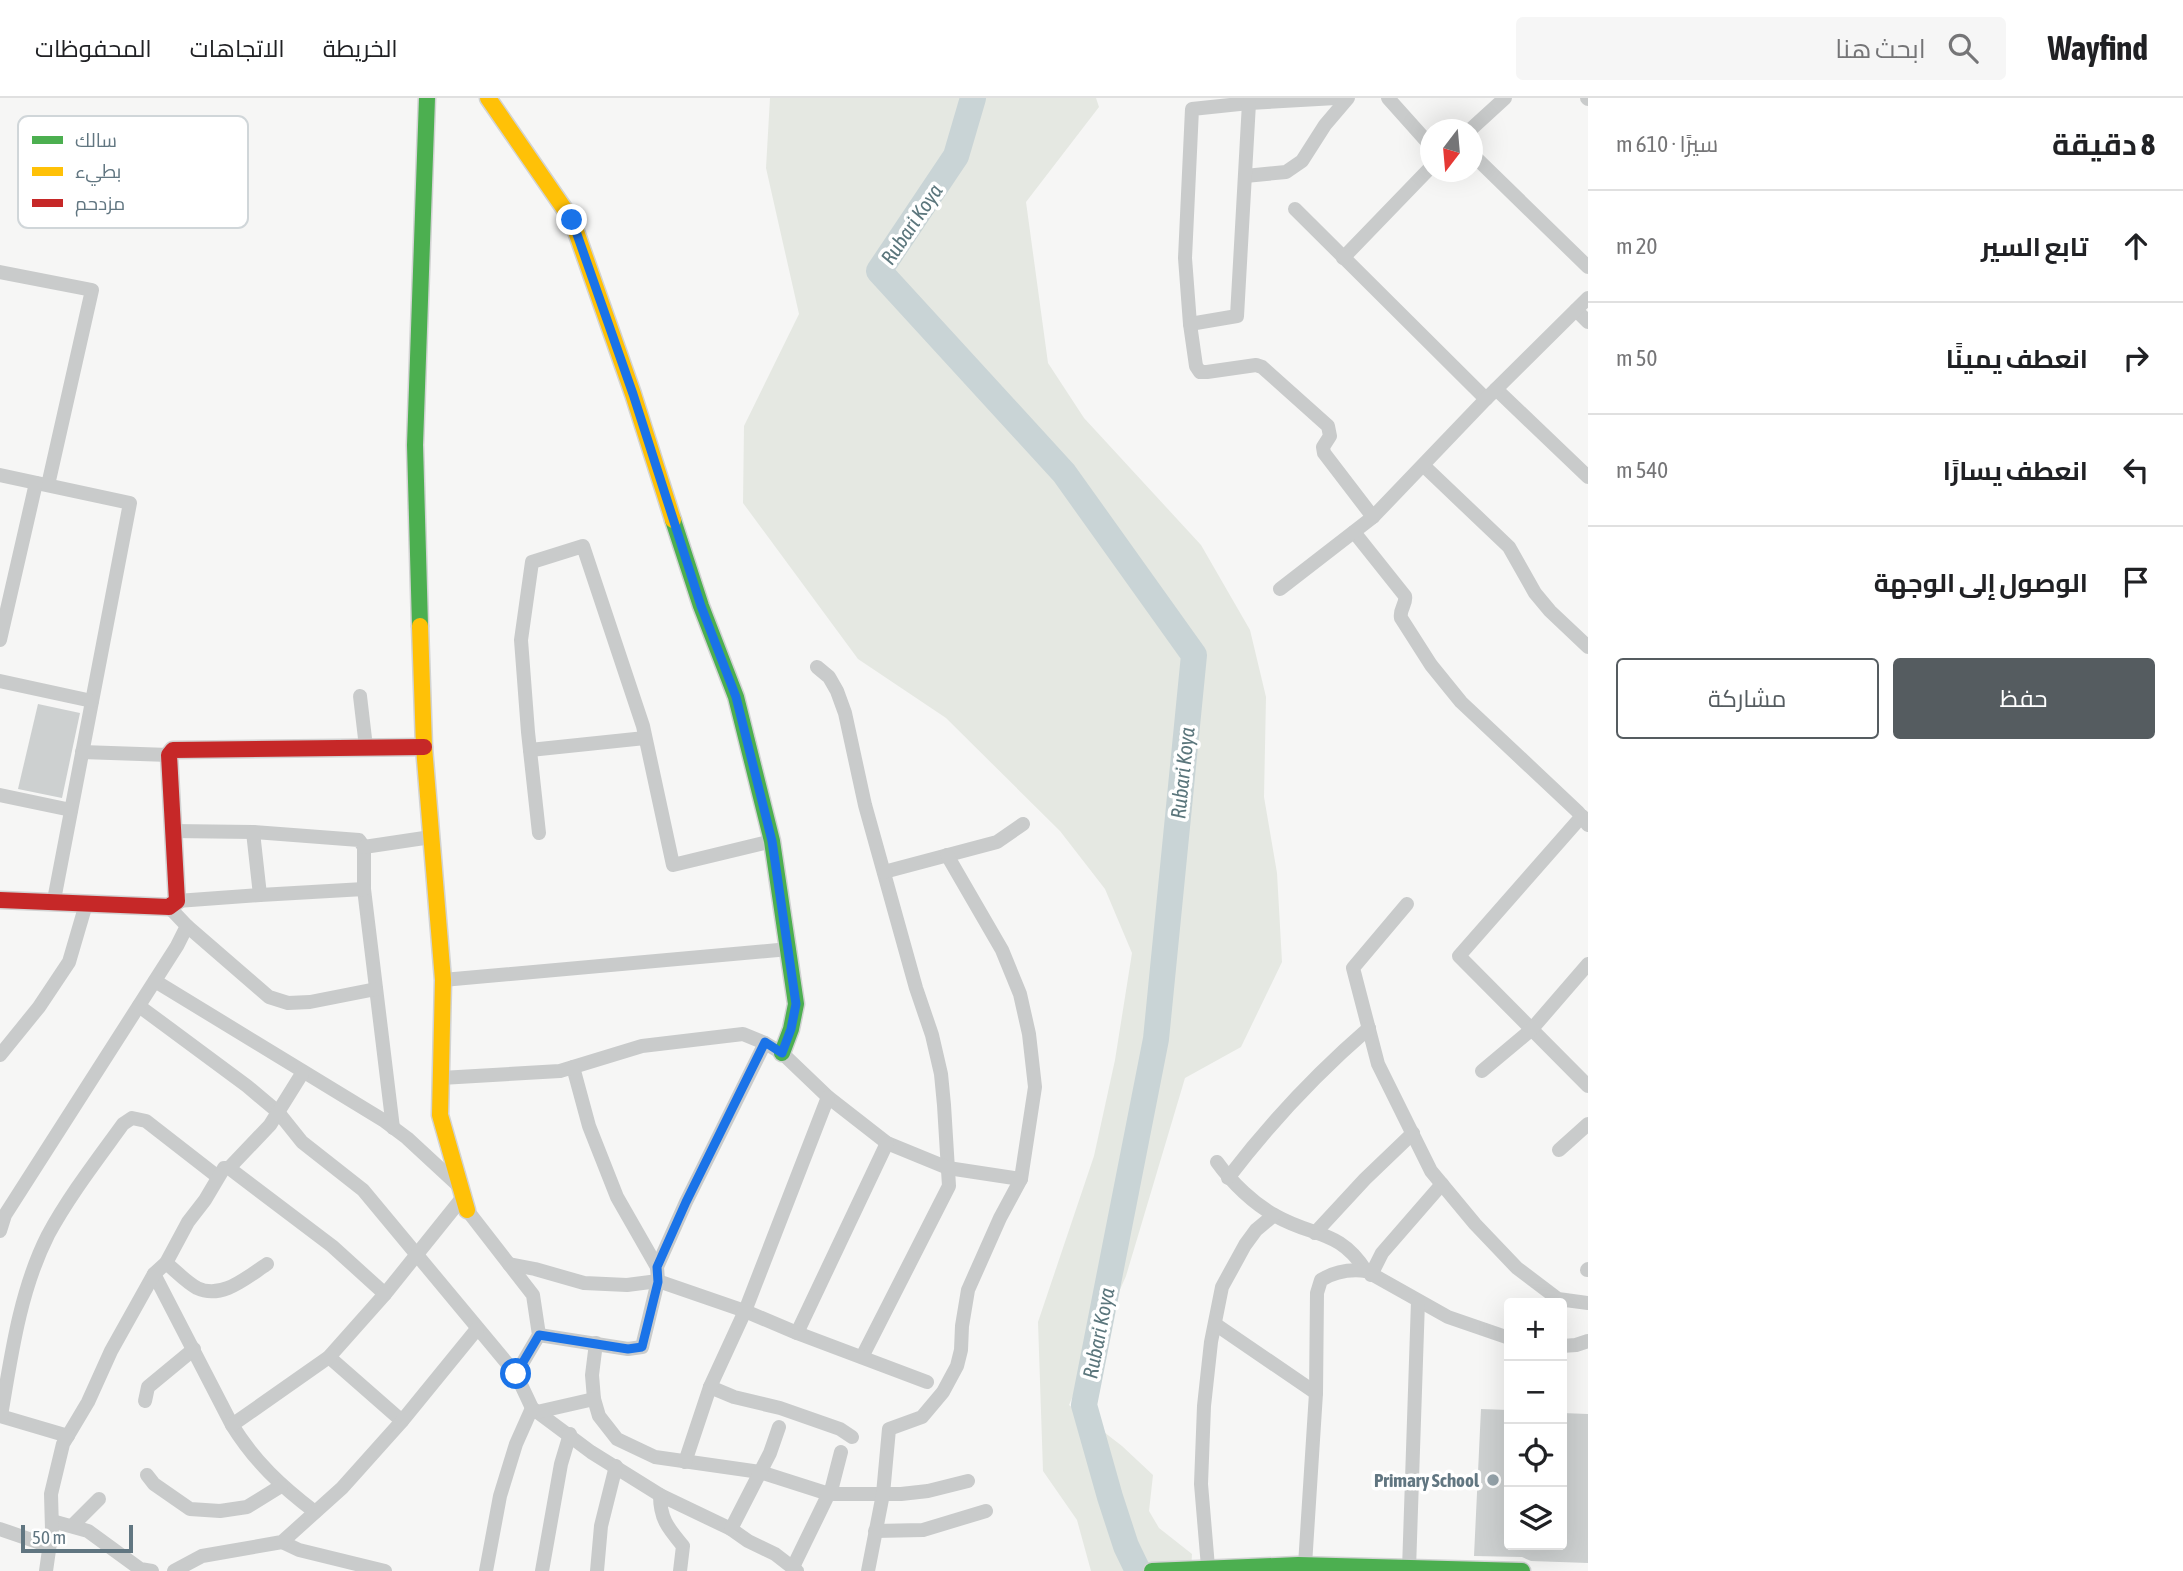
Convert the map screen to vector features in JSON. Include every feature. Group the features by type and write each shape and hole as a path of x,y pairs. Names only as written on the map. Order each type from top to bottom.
{"street":[{"path":"426,98 415,445 424,747 443,980 440,1115 464,1198"},
{"path":"488,98 572,220 633,394 701,606 736,697 772,841 789,949 796,1004 782,1053"},
{"path":"1336,98 1192,109 1185,236 1191,324 1196,366 1200,372 1253,365 1262,367 1328,426 1330,433 1323,447 1324,453 1373,517"},
{"path":"1245,176 1286,172 1302,161 1325,125 1348,98"},
{"path":"1388,98 1420,134"},
{"path":"1482,119 1505,98"},
{"path":"1191,324 1237,316 1249,103"},
{"path":"1483,164 1588,267"},
{"path":"1343,258 1420,178"},
{"path":"1295,209 1343,258 1491,394 1588,477"},
{"path":"0,272 92,290 0,640"},
{"path":"1280,589 1373,517 1491,394 1588,299"},
{"path":"1576,310 1588,322"},
{"path":"1423,467 1509,547 1535,593 1588,647"},
{"path":"0,475 130,503 54,900"},
{"path":"1354,532 1405,596 1401,618 1446,684 1478,719 1585,820 1459,956 1588,1086"},
{"path":"539,833 522,640 532,562 583,546 645,738 673,865 772,841"},
{"path":"817,667 829,677 845,713 865,805 942,1074 949,1186 862,1357"},
{"path":"0,681 92,701"},
{"path":"360,696 366,747"},
{"path":"530,750 645,738"},
{"path":"376,989 310,1002 288,1003 269,998 187,926 173,904 169,755 173,750 424,747"},
{"path":"82,752 169,755"},
{"path":"0,795 71,810"},
{"path":"884,872 997,842 1023,824"},
{"path":"172,831 253,832 359,840 364,847 364,889 393,1128"},
{"path":"253,832 260,894"},
{"path":"364,847 431,837"},
{"path":"868,1571 883,1493 889,1429 922,1417 943,1392 957,1366 968,1290 1000,1218 1021,1179 1035,1087 1029,1034 1020,994 1002,950 947,855"},
{"path":"0,900 173,904 260,894 364,889"},
{"path":"0,1055 39,1007 69,962 86,904"},
{"path":"1407,904 1353,968 1378,1065 1431,1171 1475,1224 1517,1268 1558,1299 1588,1303"},
{"path":"0,1231 5,1215 155,981 187,926"},
{"path":"443,980 789,949"},
{"path":"1482,1071 1531,1030 1588,964"},
{"path":"155,981 393,1128 407,1138 464,1198 533,1295 539,1335 516,1374"},
{"path":"139,1006 247,1086 278,1112 302,1142 363,1190 516,1374 534,1410 591,1452 660,1495 731,1529 795,1569 829,1494 841,1452"},
{"path":"1228,1178 1264,1132 1341,1052 1369,1028"},
{"path":"441,1078 561,1071 642,1046 743,1034 765,1042 782,1053 828,1097 887,1143 948,1168 1021,1179"},
{"path":"539,1335 628,1349 642,1347 657,1274 686,1202 765,1042"},
{"path":"573,1067 589,1126 617,1197 657,1274 797,1333 927,1382"},
{"path":"46,1571 52,1521 51,1494 63,1444 88,1402 111,1351 154,1274 166,1263 188,1222 223,1172 270,1125 303,1072"},
{"path":"685,1462 710,1387 745,1311 828,1097"},
{"path":"68,1436 0,1416 9,1368 34,1267 49,1234 79,1185 123,1124 132,1118 146,1121 332,1245 385,1294"},
{"path":"1559,1150 1588,1124"},
{"path":"1315,1233 1413,1133"},
{"path":"797,1333 887,1143"},
{"path":"1217,1163 1228,1178 1274,1215 1344,1244 1368,1273"},
{"path":"1368,1273 1441,1184"},
{"path":"232,1425 329,1357 464,1198"},
{"path":"1204,1568 1201,1484 1204,1406 1214,1324 1222,1287 1245,1245 1256,1230 1274,1215"},
{"path":"166,1263 196,1287 211,1292 226,1290 267,1264"},
{"path":"509,1264 584,1283 627,1285 657,1274"},
{"path":"1305,1565 1316,1392 1317,1293 1321,1280 1329,1275 1354,1270 1368,1273 1448,1317 1504,1336"},
{"path":"154,1274 246,1448 281,1486 315,1512"},
{"path":"1409,1569 1418,1301"},
{"path":"1214,1324 1316,1392"},
{"path":"174,1571 202,1556 282,1542 342,1488 402,1421 477,1329"},
{"path":"1567,1346 1588,1341"},
{"path":"596,1343 592,1375 599,1416 617,1439 655,1457 760,1472 829,1494 928,1491 968,1481"},
{"path":"145,1401 148,1387 194,1349"},
{"path":"329,1357 402,1421"},
{"path":"710,1387 734,1397 780,1408 840,1429 852,1437"},
{"path":"534,1410 594,1399"},
{"path":"486,1571 500,1496 516,1444 534,1410"},
{"path":"731,1529 770,1453 779,1427"},
{"path":"542,1571 561,1464 570,1434"},
{"path":"597,1571 601,1526 615,1466"},
{"path":"147,1475 190,1508 220,1511 247,1507 281,1486"},
{"path":"660,1495 660,1510 668,1528 683,1546 680,1571"},
{"path":"72,1526 99,1499"},
{"path":"876,1531 923,1530 986,1511"},
{"path":"52,1521 94,1535 139,1569 152,1571"},
{"path":"0,1529 49,1546"},
{"path":"282,1542 299,1550 385,1571"},
{"path":"202,1556 204,1571"},
{"path":"1152,1571 1305,1565 1328,1568 1522,1571"}],"shaded area":[{"path":"770,98 1096,98 1099,107 1026,202 1048,363 1084,418 1201,545 1250,630 1266,697 1264,797 1277,873 1282,962 1241,1047 1185,1078 1126,1276 1069,1405 1122,1446 1153,1475 1149,1511 1159,1528 1192,1554 1191,1571 1091,1571 1077,1520 1043,1471 1038,1322 1094,1156 1115,1060 1132,953 1105,889 1060,831 946,718 858,659 743,503 744,426 799,314 766,168"}],"building":[{"path":"38,704 80,713 62,798 18,789"},
{"name":"Primary School","path":"1481,1409 1504,1410 1504,1550 1567,1550 1567,1413 1588,1414 1588,1563 1474,1556"}],"waterway":[{"name":"Rubari Koya","path":"973,98 956,156 879,271 1064,473 1194,655 1156,1039 1084,1405 1110,1497 1126,1546 1138,1571"}],"traffic: fast":[{"path":"420,626 415,445 427,98"},
{"path":"673,520 701,606 736,697 772,841 796,1004 782,1053"},
{"path":"1152,1571 1298,1565 1522,1571"}],"traffic: slow":[{"path":"488,98 572,220 633,394 673,520"},
{"path":"420,626 424,747 443,980 440,1115 467,1210"}],"traffic: jam":[{"path":"0,900 169,907 177,901 169,755 173,750 424,747"}],"place":[{"name":"Primary School","path":"1493,1480"}],"route":[{"path":"516,1374 539,1335 628,1349 642,1347 658,1282 657,1267 686,1202 765,1042 782,1053 796,1004 772,841 736,697 701,606 633,394 572,220"}]}
